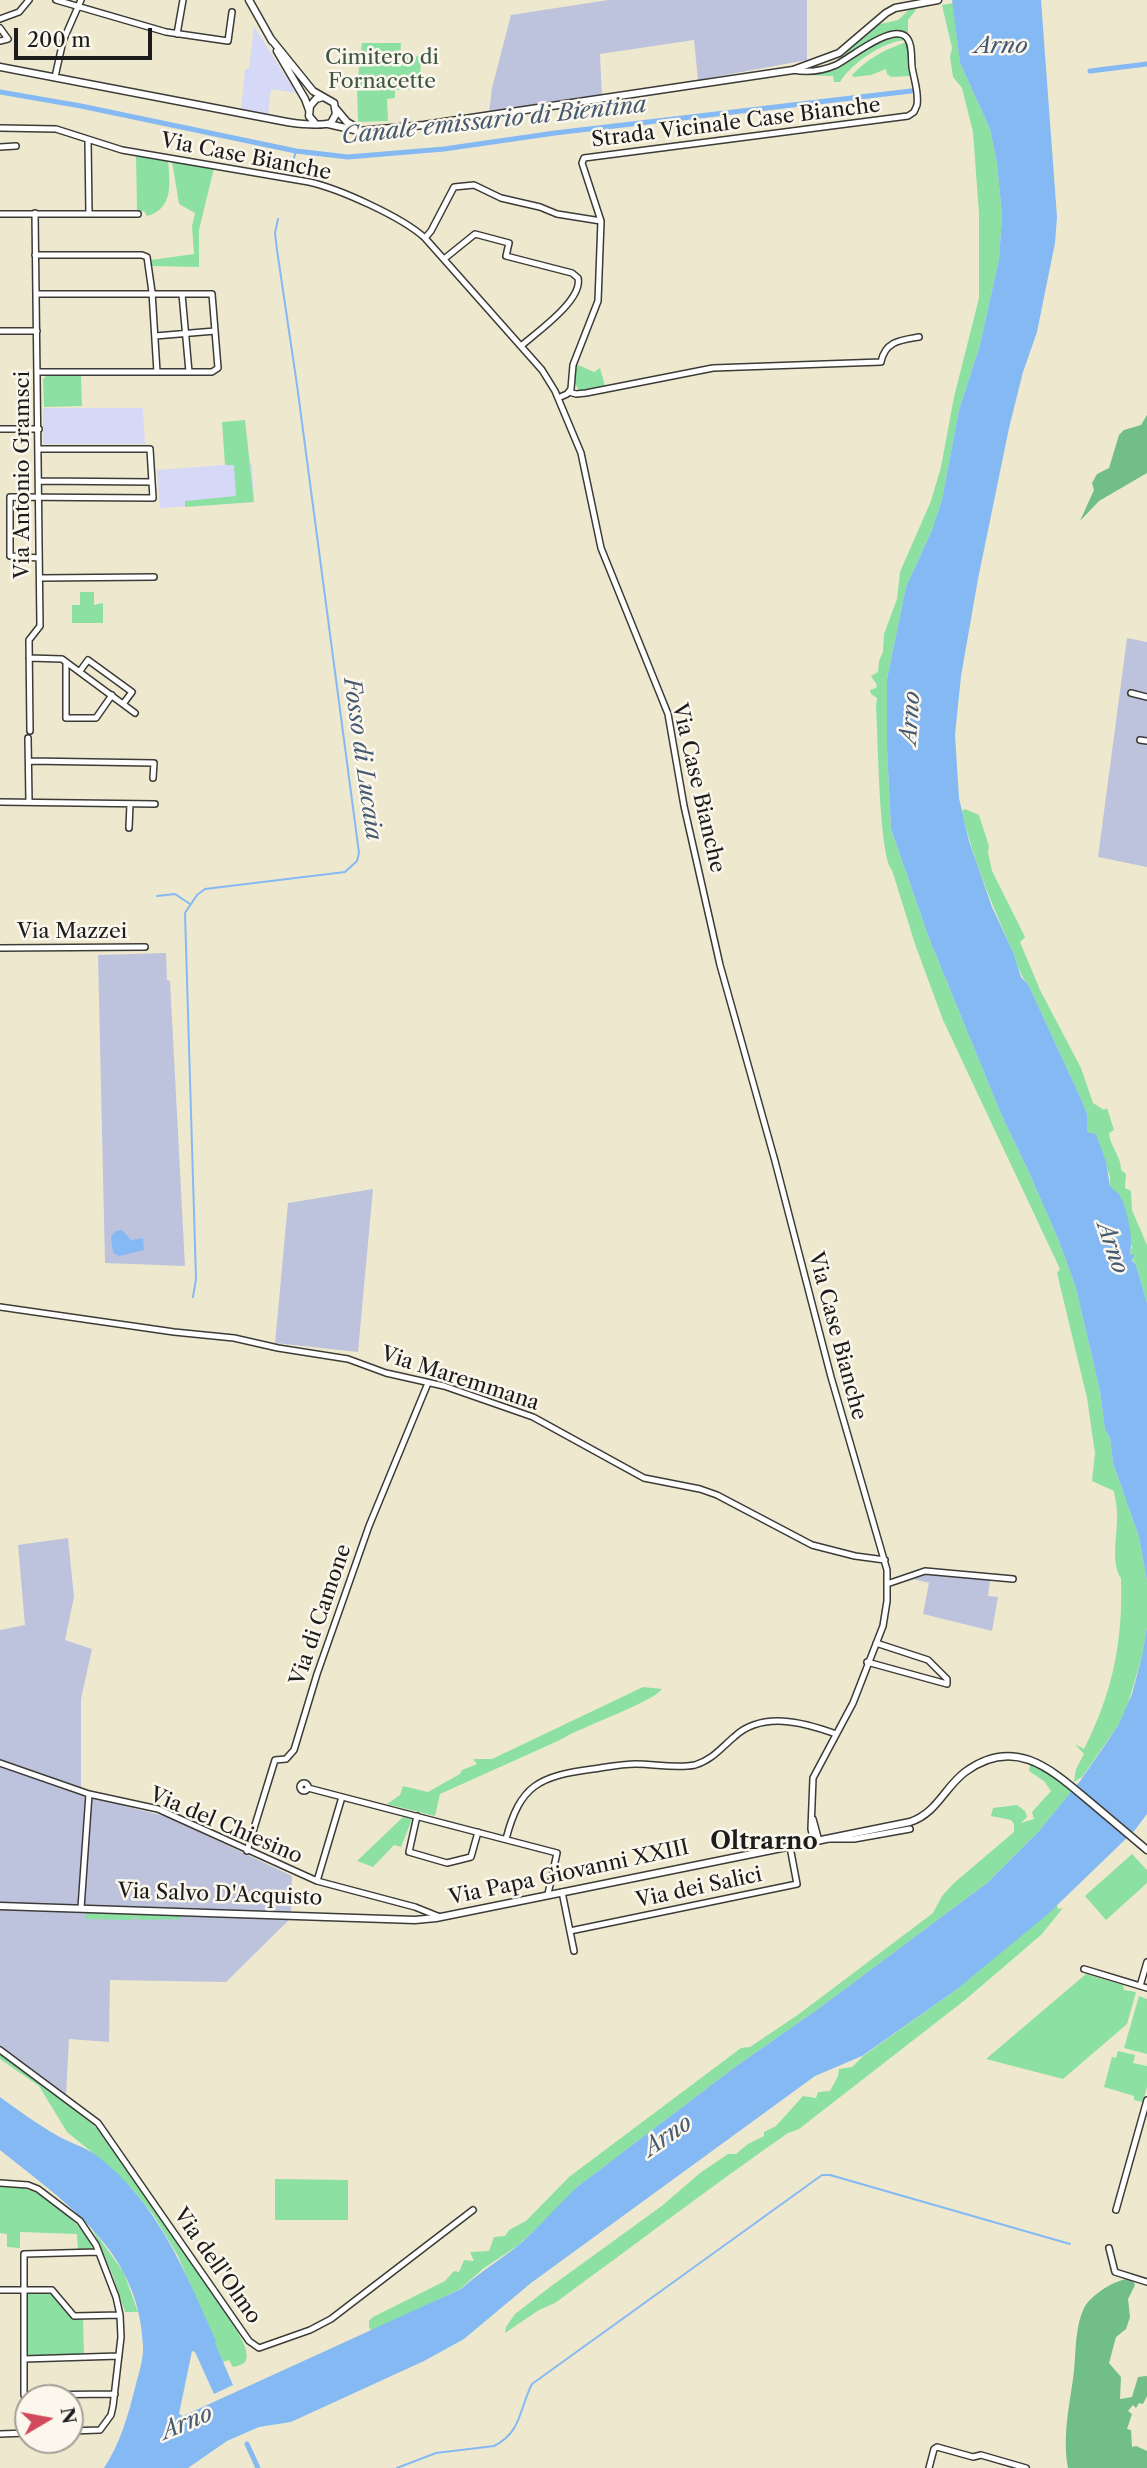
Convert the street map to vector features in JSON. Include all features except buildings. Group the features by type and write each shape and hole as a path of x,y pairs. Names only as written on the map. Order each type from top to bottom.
{"main road":[{"path":"249,0 307,102 310,118 314,122"},
{"path":"0,67 296,124 314,122 357,131 472,119 793,70 834,55 852,44 886,13 914,2 938,0"},
{"path":"271,39 311,88 330,100 350,124 368,130"},
{"path":"309,110 313,102 324,97"},
{"path":"328,124 335,118 336,108"},
{"name":"Via Papa Giovanni XXIII","path":"440,1917 918,1819 932,1810 964,1773 980,1764 1013,1757 1032,1760 1049,1768 1147,1850"},
{"name":"Via Salvo D'Acquisto","path":"0,1906 415,1920 440,1917"}],"street":[{"path":"57,0 80,3 177,34 228,41 232,12"},
{"path":"177,34 183,0"},
{"path":"0,19 21,11 29,1"},
{"path":"55,77 64,41 80,3"},
{"path":"0,28 8,39 0,41"},
{"name":"Strada Vicinale Case Bianche","path":"601,221 582,163 588,156 908,116 914,112 918,98 911,47 902,35 894,34 870,44 830,67 810,72 793,70"},
{"name":"Via Case Bianche","path":"0,128 47,128 128,151 317,184 397,220 425,239 444,259 547,377 558,398 583,462 601,548 669,718 684,806 722,973 775,1161 831,1377 885,1560 887,1584 884,1619 853,1703 813,1778 811,1829 803,1844"},
{"path":"88,140 89,214"},
{"path":"0,147 16,146"},
{"path":"425,239 432,232 454,187 466,184 501,198 557,214 601,221 598,301 573,365 573,384 569,392 558,398"},
{"path":"0,214 138,214"},
{"name":"Via Antonio Gramsci","path":"29,802 29,638 40,626 34,214"},
{"path":"444,259 475,234 509,243 506,256 572,273 578,278 580,283 572,300 521,346"},
{"path":"35,255 145,256 148,259 152,294 157,372"},
{"path":"36,294 212,294 217,369 212,372 38,372"},
{"path":"182,294 186,372"},
{"path":"0,331 37,331"},
{"path":"155,337 215,331"},
{"path":"569,392 586,393 713,368 881,362 884,352 891,344 919,337"},
{"path":"0,429 39,429"},
{"path":"39,449 150,449 152,482 152,498 10,497 11,557 39,558"},
{"path":"39,481 152,482"},
{"path":"40,578 154,577"},
{"path":"29,658 62,659 135,713"},
{"path":"80,671 88,660 132,692 123,704"},
{"path":"66,662 66,718 96,718 112,695"},
{"path":"1131,693 1147,697"},
{"path":"29,761 154,763 153,778"},
{"path":"0,802 155,804"},
{"path":"129,828 130,804"},
{"name":"Via Mazzei","path":"0,948 145,947"},
{"name":"Via Maremmana","path":"0,1307 234,1338 350,1359 386,1374 428,1382 533,1417 644,1478 717,1495 812,1545 855,1556 885,1560"},
{"name":"Via di Camone","path":"247,1851 275,1760 286,1759 294,1750 352,1571 428,1382"},
{"path":"887,1584 925,1571 1013,1579"},
{"path":"867,1662 947,1684 947,1679 928,1660 876,1643"},
{"path":"506,1839 513,1812 521,1799 534,1786 551,1777 575,1771 628,1765 676,1767 700,1763 720,1751 740,1732 765,1721 780,1721 836,1734"},
{"name":"Via del Chiesino","path":"0,1763 89,1794 158,1810 317,1881 415,1907 440,1917"},
{"path":"308,1788 558,1854 548,1895"},
{"path":"81,1908 89,1794"},
{"path":"317,1881 342,1797"},
{"path":"417,1816 409,1852 445,1863 471,1857 478,1832"},
{"name":"Via Case Bianche","path":"812,1816 817,1841"},
{"name":"Via Case Bianche","path":"811,1829 817,1841"},
{"name":"Via Papa Giovanni XXIII","path":"829,1839 854,1839 910,1829"},
{"name":"Via dei Salici","path":"570,1931 797,1884 790,1847"},
{"path":"562,1892 574,1951"},
{"path":"1084,1969 1144,1987 1147,1962"},
{"name":"Via dell'Olmo","path":"0,2050 98,2123 249,2341 259,2348 310,2330 331,2319 473,2210"},
{"path":"1116,2210 1146,2105"},
{"path":"0,2183 30,2185 80,2221 93,2238 120,2315 119,2356 111,2415 100,2430 84,2431"},
{"path":"1109,2248 1115,2272 1147,2282"},
{"path":"24,2384 24,2254 98,2252"},
{"path":"0,2290 54,2291 74,2316 120,2315"},
{"path":"24,2360 119,2356"},
{"path":"84,2395 115,2394"},
{"path":"929,2468 937,2447 1008,2466 1026,2468"}],"shaded area":[{"path":"608,0 807,0 807,60 698,80 694,40 600,54 602,97 489,113 492,88 511,15"},
{"path":"254,26 296,93 271,89 268,115 241,111 245,69 249,69"},
{"path":"43,408 143,408 145,444 43,444"},
{"path":"252,463 254,502 160,508 157,470"},
{"path":"1127,638 1147,642 1147,867 1098,857"},
{"path":"166,953 165,979 170,981 185,1266 105,1263 98,955"},
{"path":"373,1189 358,1352 275,1343 288,1203"},
{"path":"68,1538 74,1597 65,1640 92,1649 81,1699 81,1795 168,1817 292,1876 291,1918 226,1982 110,1980 109,2042 69,2039 66,2095 0,2047 0,1630 25,1625 18,1545"},
{"path":"927,1573 990,1580 988,1596 998,1597 992,1631 923,1614 929,1583 913,1579"}],"green space":[{"path":"953,3 960,63 990,129 997,163 1002,216 999,259 980,345 959,410 942,500 932,530 906,587 887,679 891,829 929,938 1001,1114 1059,1241 1076,1288 1100,1391 1105,1430 1110,1438 1113,1463 1139,1537 1147,1581 1147,1627 1142,1656 1127,1707 1119,1724 1082,1777 1074,1782 1076,1769 1084,1754 1075,1744 1084,1749 1094,1728 1109,1686 1118,1645 1121,1578 1115,1556 1117,1514 1114,1491 1092,1481 1095,1453 1087,1398 1057,1273 1060,1269 943,1020 888,860 880,794 877,698 870,690 877,685 871,676 878,672 884,634 897,599 900,572 931,501 941,467 954,397 979,298 979,214 973,132 962,88 953,77 950,57 952,48 942,5"},
{"path":"912,7 916,10 908,20 908,36 901,30 881,34 845,54 876,25 898,20"},
{"path":"900,36 906,40 878,49 852,68 840,82 834,82 833,76 805,75 838,67 876,43"},
{"path":"907,42 912,76 891,77 886,69 871,75 852,75 878,55"},
{"name":"Cimitero di Fornacette","path":"362,43 401,43 400,57 421,56 420,89 395,90 395,98 387,99 388,121 358,122 357,86"},
{"path":"136,156 168,160 169,186 166,201 156,212 147,216 144,211 137,211"},
{"path":"172,161 214,168 199,230 199,267 152,266 151,260 194,254 192,226 195,213 179,204"},
{"path":"576,364 594,372 600,368 605,386 579,391 575,383"},
{"path":"46,376 81,376 82,406 44,407 43,379"},
{"path":"1147,415 1147,473 1099,501 1080,521 1094,490 1092,483 1097,474 1109,468 1119,435 1124,430 1141,425"},
{"path":"245,420 254,502 185,507 185,501 236,496 234,465 225,465 222,422"},
{"path":"80,592 94,592 94,605 103,603 103,623 72,623 72,605 80,605"},
{"path":"965,809 979,815 989,846 992,871 1025,937 1020,942 1040,990 1081,1068 1093,1103 1104,1110 1107,1108 1114,1130 1109,1133 1110,1138 1121,1170 1126,1174 1125,1188 1131,1191 1132,1210 1147,1245 1147,1303 1130,1254 1132,1247 1110,1186 1110,1177 1096,1134 1087,1132 1087,1114 1082,1101 1020,972 990,899 966,829 962,811"},
{"path":"643,1687 662,1689 631,1707 440,1794 435,1816 387,1804 400,1795 403,1786 428,1792 460,1774 462,1770 477,1764 473,1759 492,1759"},
{"path":"1030,1765 1054,1776 1072,1791 1039,1831 987,1883 818,2009 735,2067 577,2187 557,2210 516,2247 484,2268 460,2289 373,2331 369,2328 369,2321 373,2317 445,2281 454,2271 459,2272 464,2260 474,2261 470,2252 489,2251 494,2237 505,2236 509,2230 526,2221 569,2177 741,2048 750,2047 799,2014 933,1913 942,1896 954,1883 1014,1832 1011,1820 991,1816 993,1808 1017,1805 1025,1811 1027,1817 1021,1823 1034,1819 1032,1812 1051,1791 1044,1781 1029,1771"},
{"path":"403,1817 412,1819 401,1847 394,1845 373,1867 357,1861"},
{"path":"1132,1854 1147,1870 1147,1883 1106,1920 1085,1896"},
{"path":"1057,1905 1058,1909 1063,1908 1041,1935 965,2000 799,2129 788,2133 555,2303 539,2310 505,2333 515,2314 663,2205 700,2173 728,2154 736,2154 764,2136 764,2132 776,2126 803,2096 816,2098 818,2092 830,2091 839,2069 852,2067 863,2056 956,1990"},
{"path":"88,1912 179,1915 181,1919 88,1919 85,1917"},
{"path":"1086,1974 1123,1985 1124,1990 1136,1992 1127,2024 1063,2079 986,2059"},
{"path":"1139,1996 1147,1999 1147,2054 1124,2048"},
{"path":"1118,2051 1135,2055 1133,2063 1147,2066 1147,2087 1143,2102 1134,2100 1134,2096 1104,2087 1112,2057 1116,2058"},
{"path":"0,2053 98,2129 162,2218 236,2329 247,2355 244,2363 233,2367 229,2360 223,2362 178,2256 154,2216 110,2167 67,2132 39,2086 0,2059"},
{"path":"275,2179 348,2180 348,2220 275,2220"},
{"path":"0,2185 20,2187 43,2196 71,2219 92,2244 91,2250 78,2250 77,2234 20,2232 20,2248 7,2247 7,2234 0,2233"},
{"path":"92,2228 124,2273 138,2312 125,2312"},
{"path":"1133,2280 1135,2285 1128,2299 1130,2317 1126,2329 1116,2337 1109,2363 1121,2377 1120,2399 1132,2397 1138,2377 1147,2376 1147,2396 1143,2404 1139,2403 1136,2408 1133,2405 1128,2411 1132,2414 1127,2429 1131,2430 1132,2447 1147,2451 1147,2468 1068,2468 1066,2432 1081,2315 1087,2303 1097,2293 1116,2282"},
{"path":"26,2292 51,2292 71,2317 83,2319 84,2354 26,2356"}],"water":[{"name":"Arno","path":"952,0 1041,0 1057,217 1055,243 1037,332 1023,372 1009,428 961,676 955,735 959,798 969,841 992,907 1013,952 1021,977 1028,984 1082,1101 1087,1114 1087,1132 1096,1134 1106,1162 1110,1186 1118,1193 1127,1214 1130,1254 1134,1255 1132,1260 1136,1265 1147,1303 1147,1581 1139,1537 1113,1463 1110,1438 1105,1430 1100,1391 1076,1288 1059,1241 1001,1114 929,938 891,829 887,679 906,587 932,530 942,500 959,410 980,345 999,259 1002,216 997,163 990,129 960,63"},
{"path":"122,1230 131,1240 143,1238 144,1250 119,1256 113,1253 111,1236"},
{"name":"Arno","path":"1147,1627 1147,1814 1134,1831 1048,1914 956,1990 862,2056 815,2076 531,2283 464,2339 424,2361 291,2422 259,2427 227,2441 188,2468 104,2468 123,2430 143,2356 139,2313 129,2283 114,2256 96,2233 50,2190 0,2150 0,2097 50,2131 96,2155 137,2194 168,2240 216,2341 233,2385 214,2394 195,2352 192,2351 179,2414 183,2416 461,2289 522,2242 577,2187 735,2067 818,2009 987,1883 1039,1831 1080,1781 1119,1724 1132,1694"}],"waterway":[{"name":"Canale emissario di Bientina","path":"1090,71 1147,64"},
{"name":"Canale emissario di Bientina","path":"0,92 81,106 296,151 348,157 444,149 555,133 911,91"},
{"path":"291,168 296,151"},
{"name":"Fosso di Lucaia","path":"193,1297 196,1279 185,913 197,895 205,889 345,872 357,861 359,853 277,250 275,233 278,219"},
{"path":"157,896 175,894 190,904"},
{"path":"397,2468 436,2453 494,2446 503,2440 515,2427 532,2384 822,2175 830,2175 1070,2244"},
{"path":"247,2444 258,2468"}],"district":[{"name":"Oltrarno","path":"764,1842"}]}
